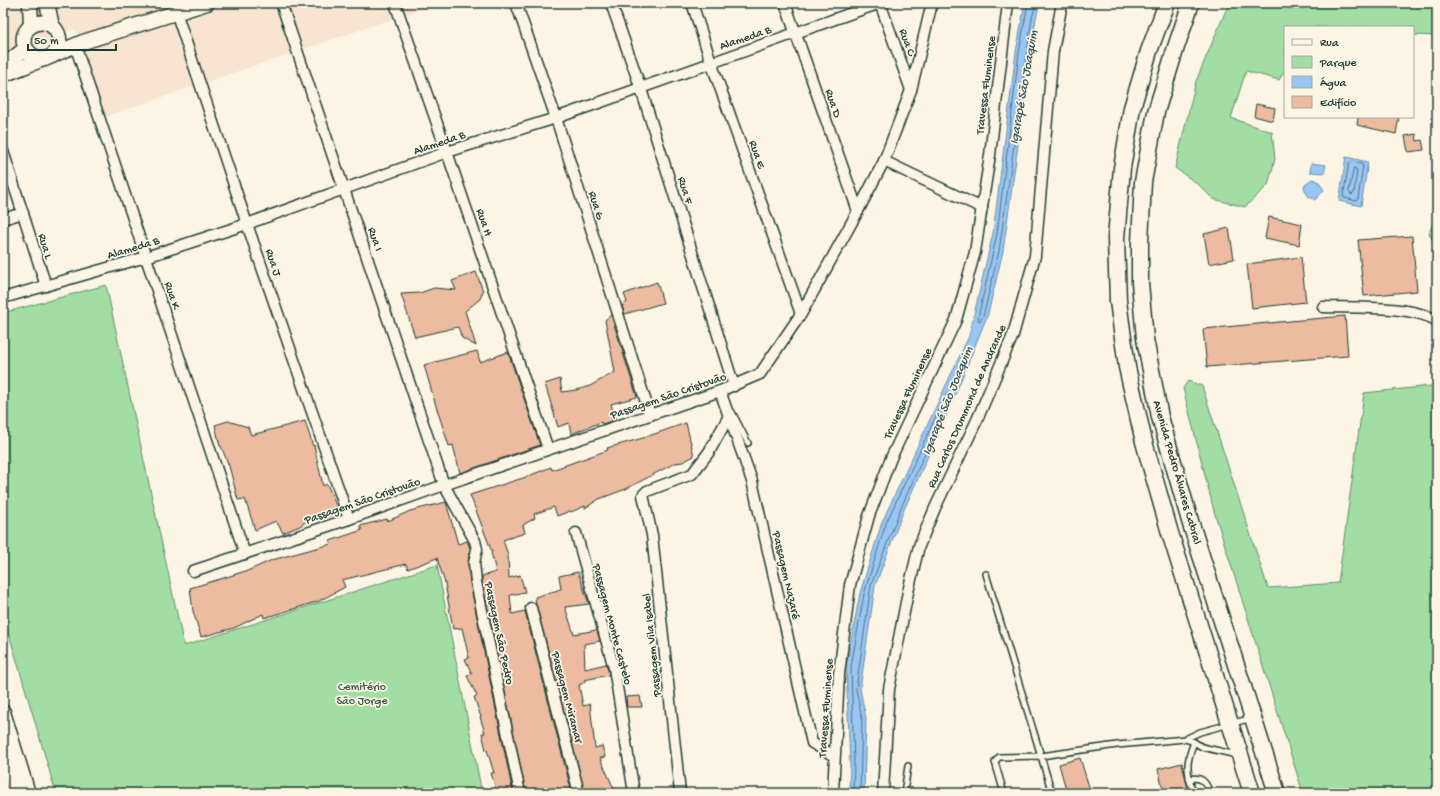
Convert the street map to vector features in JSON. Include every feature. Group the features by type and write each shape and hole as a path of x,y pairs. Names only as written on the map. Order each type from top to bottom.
{"main road":[{"path":"30,3 31,26"},
{"path":"47,3 54,28 59,36 60,43 57,50 49,57 33,57 25,49 24,36 31,26 38,23 45,23 54,28 79,44"},
{"path":"3,75 79,44 207,3"},
{"name":"Avenida Pedro Álvares Cabral","path":"1167,3 1148,51 1132,108 1122,168 1116,238 1118,301 1127,367 1144,442 1170,533 1252,793"},
{"name":"Avenida Pedro Álvares Cabral","path":"1191,3 1156,112 1143,182 1140,242 1140,283 1145,338 1160,417 1190,521 1277,793"},
{"path":"3,66 25,49"},
{"path":"3,713 14,793"},
{"path":"3,713 28,793"}],"street":[{"name":"Rua I","path":"281,3 345,188 444,485"},
{"name":"Rua H","path":"395,3 548,449"},
{"name":"Rua G","path":"516,3 556,118 650,415"},
{"name":"Rua F","path":"611,3 641,88 734,386"},
{"name":"Rua E","path":"692,3 711,62 801,314"},
{"name":"Rua D","path":"785,3 858,211"},
{"name":"Alameda B","path":"3,298 146,257 247,224 447,152 556,118 880,3"},
{"name":"Rua C","path":"880,3 911,90"},
{"name":"Passagem São Cristovão","path":"193,571 349,519 548,449 720,391 760,374 801,314 884,161 911,90 932,3"},
{"name":"Travessa Fluminense","path":"833,793 839,674 850,585 869,516 891,458 956,320 975,252 990,155 1008,3"},
{"name":"Rua Carlos Drummond de Andrande","path":"883,793 889,689 908,592 919,546 935,508 977,420 1013,335 1035,256 1053,52 1062,3"},
{"name":"Rua J","path":"176,12 247,224 349,519"},
{"name":"Rua K","path":"79,44 146,257 245,554"},
{"name":"Rua L","path":"3,151 46,286"},
{"path":"884,161 982,208"},
{"path":"3,219 23,213"},
{"path":"1323,307 1398,310 1429,316 1437,321"},
{"name":"Passagem Nazaré","path":"720,391 752,481 812,743 834,756"},
{"name":"Passagem Vila Isabel","path":"680,793 652,535 643,495 647,491 692,474 708,452 729,416"},
{"name":"Passagem São Pedro","path":"444,485 475,541 477,549 474,563 476,582 520,793"},
{"name":"Passagem Monte Castelo","path":"576,533 614,668 634,793"},
{"name":"Passagem Miramar","path":"531,608 579,793"}],"lane":[{"path":"720,391 748,443"},
{"path":"986,574 1052,793"},
{"path":"1004,793 995,762 999,757 1041,756 1185,739 1200,732 1253,718"},
{"path":"1185,739 1194,742 1202,748 1240,756"},
{"path":"1193,793 1187,772 1188,758 1194,742"},
{"path":"904,793 908,766"},
{"path":"1189,778 1196,777 1202,779 1207,785 1210,793"}],"shaded area":[{"path":"3,3 243,3 245,9 262,3 439,3 104,117 75,29 3,59"}],"green space":[{"path":"1229,3 1437,3 1437,36 1414,35 1414,26 1284,26 1284,72 1279,80 1246,71 1231,118 1272,132 1275,159 1268,185 1245,207 1213,199 1199,185 1175,168 1196,81"},
{"path":"1437,215 1437,249 1429,233"},
{"name":"Cemitério São Jorge","path":"106,285 184,646 437,565 482,793 56,793 3,614 3,313"},
{"path":"1188,381 1202,386 1268,588 1338,583 1364,393 1431,386 1437,388 1437,793 1303,793 1214,511 1183,388"}],"water":[{"name":"Igarapé São Joaquim","path":"1025,3 1040,3 1036,18 1003,251 988,314 952,402 903,512 875,586 860,689 866,718 864,793 849,793 850,764 846,667 860,593 882,522 969,336 993,233 1016,52"},
{"path":"1346,157 1368,162 1361,206 1339,201"},
{"path":"1311,163 1326,165 1324,173 1310,172"},
{"path":"1312,179 1318,181 1324,190 1315,200 1308,196 1304,188 1305,184"}],"building":[{"path":"1256,104 1275,108 1273,121 1254,116"},
{"path":"1358,118 1399,118 1396,134 1357,125"},
{"path":"1416,134 1417,141 1422,140 1424,150 1408,152 1405,136"},
{"path":"1269,217 1302,224 1299,245 1265,238"},
{"path":"1229,228 1234,259 1209,264 1204,234"},
{"path":"1412,236 1417,291 1364,296 1358,240"},
{"path":"1301,257 1306,302 1252,308 1247,264"},
{"path":"476,272 483,291 480,299 465,311 476,346 462,338 458,327 415,337 401,294 420,293 434,288 456,290 452,281"},
{"path":"657,282 663,303 625,314 622,306 627,302 624,294"},
{"path":"611,315 637,397 611,404 616,420 602,424 601,422 571,434 569,423 558,427 545,384 560,379 562,392 576,390 590,386 615,372 605,320"},
{"path":"1345,316 1348,356 1207,367 1203,329"},
{"path":"477,351 480,362 508,352 540,445 460,473 453,445 449,446 424,365"},
{"path":"228,421 248,427 251,435 305,421 313,446 314,445 323,486 327,484 339,512 318,521 316,514 300,526 283,533 276,521 255,530 245,499 238,500 229,466 220,446 215,425"},
{"path":"686,423 694,456 683,462 675,463 626,489 599,499 585,508 585,506 557,516 554,507 534,514 535,518 523,525 525,533 503,540 508,555 509,578 520,575 525,592 510,595 512,614 525,611 572,793 526,793 482,581 482,576 496,572 492,552 470,495 526,477 551,467 552,470 608,450 607,448 643,438"},
{"path":"446,502 458,544 467,541 470,548 468,563 470,583 513,793 497,793 491,773 494,773 482,733 485,733 474,697 477,696 467,676 472,674 465,659 469,658 462,628 453,629 445,583 437,558 408,569 406,564 342,580 345,587 319,601 264,618 263,614 234,628 201,637 193,611 190,588 245,572 272,560 331,544 330,541 362,530 360,526 387,519 388,521 410,511"},
{"path":"578,572 589,604 565,607 574,634 597,630 600,641 584,644 585,669 606,664 608,669 609,675 584,680 585,682 579,685 583,706 590,704 595,748 602,746 605,757 600,758 616,793 585,793 536,604 535,597 561,589 559,576"},
{"path":"640,696 642,707 627,707 626,697"},
{"path":"1080,758 1091,793 1067,793 1059,764"},
{"path":"1182,763 1189,793 1164,793 1158,769"}]}
